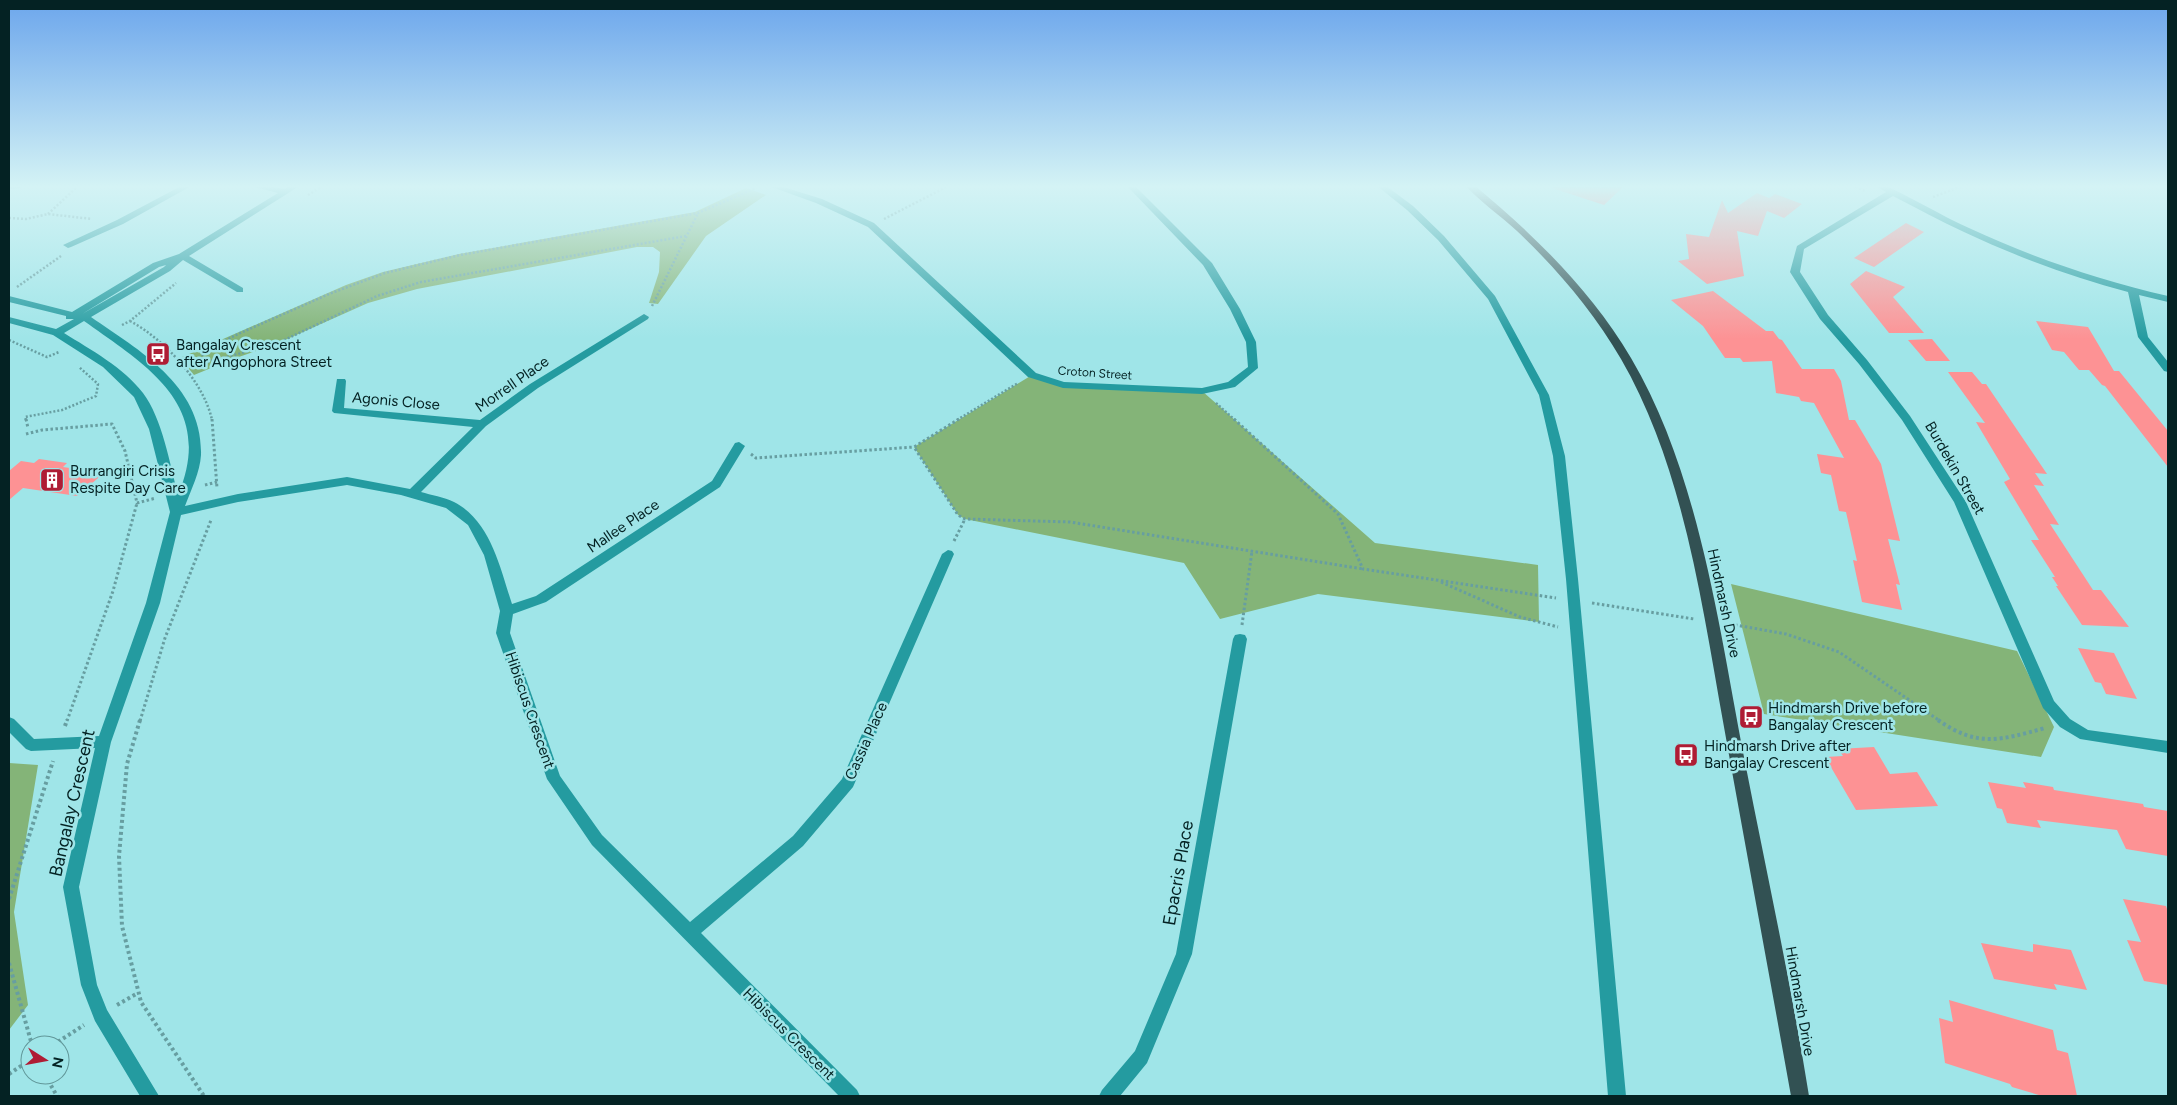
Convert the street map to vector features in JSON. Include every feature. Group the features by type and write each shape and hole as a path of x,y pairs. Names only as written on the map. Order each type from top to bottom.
{"main road":[{"name":"Hindmarsh Drive","path":"1527,237 1575,287 1611,335 1641,388 1666,447 1686,511 1716,643 1800,1096"}],"street":[{"path":"68,245 87,237"},
{"path":"57,334 167,269 182,256 213,237"},
{"name":"Croton Street","path":"883,237 1032,375 1063,385 1202,391 1232,385 1253,368 1251,342 1235,309 1207,263 1181,237"},
{"path":"1440,237 1492,298 1544,395 1559,456 1572,579 1617,1096"},
{"name":"Burdekin Street","path":"1819,237 1800,248 1795,272 1824,317 1863,362 1906,418 1960,502 2048,704 2065,723 2085,735 2168,747"},
{"path":"1982,237 2061,269 2133,291 2168,299"},
{"path":"46,330 156,265 182,256 240,290"},
{"path":"2133,291 2143,337 2168,369"},
{"name":"Bangalay Crescent","path":"9,298 86,318 150,363 172,386 190,415 195,455 185,491 176,512 153,603 104,742 71,887 89,985 101,1014 150,1096"},
{"name":"Morrell Place","path":"412,494 482,424 534,386 644,317"},
{"name":"Bangalay Crescent","path":"9,320 57,334 107,365 139,394 155,429 176,512"},
{"name":"Agonis Close","path":"340,381 338,412 482,424"},
{"name":"Mallee Place","path":"507,612 541,599 716,484 739,446"},
{"name":"Hibiscus Crescent","path":"176,512 217,503 347,481 450,504 472,522 490,555 507,612 502,633 554,779 597,840 851,1096"},
{"name":"Cassia Place","path":"689,933 798,840 848,783 948,554"},
{"name":"Epacris Place","path":"1108,1096 1141,1057 1184,954 1240,639"},
{"path":"9,723 31,745 104,742"}],"path":[{"path":"192,366 208,349 238,334 329,294 385,273 460,255 562,237"},
{"path":"185,369 228,355 245,353 276,344 377,296 420,282 683,237"},
{"path":"644,317 654,304 686,237"},
{"path":"16,287 62,256 68,245"},
{"path":"130,321 186,274 199,266"},
{"path":"9,340 47,357 61,351"},
{"path":"28,428 25,417 47,415 75,408 96,396 98,384 76,364"},
{"path":"739,446 756,458 914,446 1032,375"},
{"path":"1202,391 1338,514 1363,569"},
{"path":"9,899 59,744 113,591 137,503 125,451 112,424 42,430 26,434"},
{"path":"914,446 958,515 965,519 1070,522 1563,599"},
{"path":"185,491 217,482"},
{"path":"137,503 171,494"},
{"path":"204,1096 141,1002 122,926 119,856 127,764 165,638 217,503"},
{"path":"948,554 965,519"},
{"path":"1240,639 1252,551"},
{"path":"1437,580 1520,617 1558,626 1559,634"},
{"path":"1589,603 1702,620"},
{"path":"1722,623 1779,632 1822,644 1839,652 1951,729 1969,736 1983,740 1997,740 2065,723"},
{"path":"9,963 29,1035"},
{"path":"9,1074 20,1067"},
{"path":"51,1085 57,1096"}],"green space":[{"path":"557,237 706,237 658,304 649,303 659,272 660,252 653,247 637,247 417,289 368,303 276,344 194,375 180,358 346,285 383,272 459,254"},
{"path":"1032,375 1054,383 1202,391 1375,543 1538,565 1539,622 1318,594 1220,619 1184,563 965,519 958,515 914,447"},
{"path":"1731,584 2017,651 2054,727 2041,757 1764,714"},
{"path":"9,763 38,765 14,912 28,1005 9,1030"}],"building":[{"path":"1686,237 1738,237 1744,276 1707,284 1678,261 1689,259"},
{"path":"1886,237 1917,237 1874,267 1854,258"},
{"path":"1866,271 1905,287 1893,297 1924,333 1889,333 1850,284"},
{"path":"1713,291 1766,331 1773,331 1782,340 1802,369 1834,369 1841,381 1849,420 1855,420 1881,464 1900,541 1888,539 1900,585 1896,584 1902,610 1862,602 1853,560 1857,561 1846,512 1839,511 1831,475 1821,473 1817,454 1844,458 1814,403 1801,401 1799,397 1776,393 1772,361 1743,362 1740,358 1725,358 1703,326 1671,300"},
{"path":"2036,321 2088,327 2114,371 2119,371 2168,431 2168,467 2105,386 2089,370 2079,370 2064,352 2052,350"},
{"path":"1932,339 1950,361 1926,361 1908,340"},
{"path":"1948,372 1972,372 1982,384 1986,384 2047,474 2035,473 2044,486 2034,485 2059,525 2050,524 2093,590 2101,590 2129,627 2082,625 2056,586 2058,586 2052,577 2055,577 2031,540 2039,540 2004,482 2010,479 1976,422 1985,423"},
{"name":"Burrangiri Crisis Respite Day Care","path":"39,459 67,463 63,467 104,473 77,496 23,488 9,500 9,471 21,461 34,463"},
{"path":"2078,648 2114,653 2137,699 2106,694 2101,683 2095,682"},
{"path":"1874,747 1890,774 1917,772 1938,806 1856,810 1825,757 1843,756 1838,749"},
{"path":"1988,782 2026,788 2023,782 2053,787 2054,790 2143,804 2144,807 2168,811 2168,856 2126,849 2117,830 2037,820 2041,828 2007,823 2002,809 1997,808"},
{"path":"2123,899 2166,906 2168,912 2168,985 2144,981 2127,940 2141,942"},
{"path":"1981,943 2033,952 2033,944 2071,950 2087,990 2054,984 2057,990 1994,979"},
{"path":"1949,1000 2053,1030 2057,1050 2068,1053 2077,1096 2042,1096 1945,1063 1939,1018 1953,1022"}],"place":[{"name":"Bangalay Crescent after Angophora Street","path":"158,354"},
{"name":"Burrangiri Crisis Respite Day Care","path":"52,480"},
{"name":"Hindmarsh Drive before Bangalay Crescent","path":"1751,717"},
{"name":"Hindmarsh Drive after Bangalay Crescent","path":"1686,755"}]}
